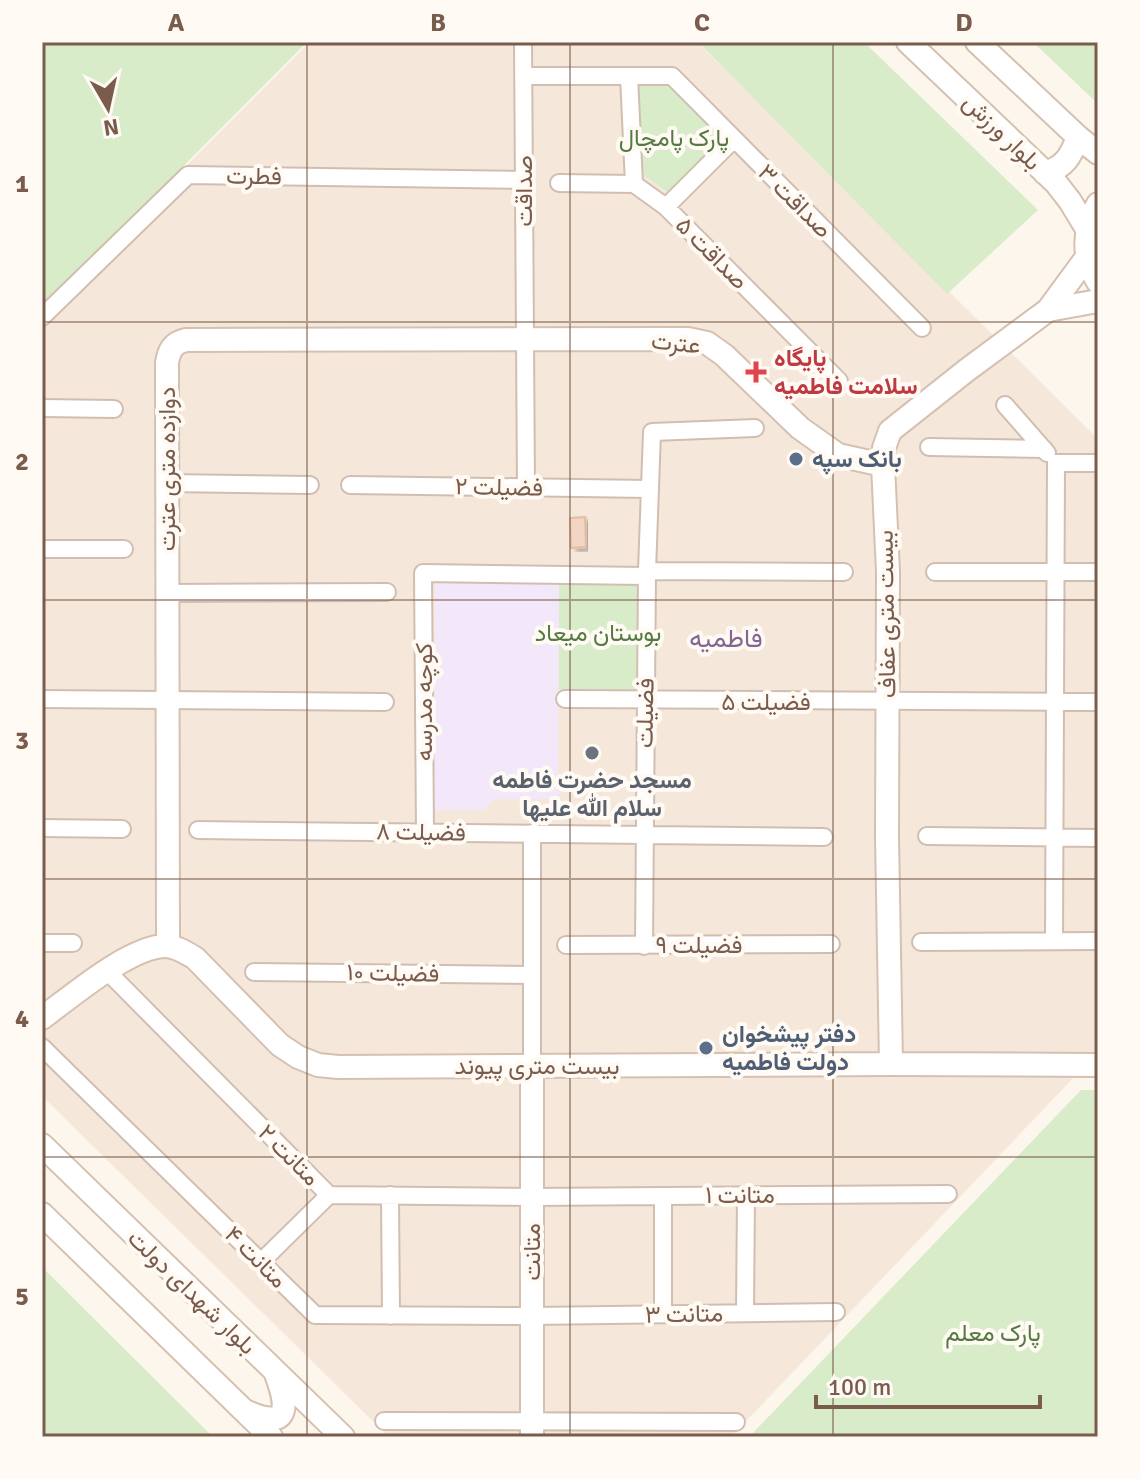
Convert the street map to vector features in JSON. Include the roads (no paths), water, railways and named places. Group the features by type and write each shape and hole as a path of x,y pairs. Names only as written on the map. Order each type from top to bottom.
{"street":[{"name":"صداقت","path":"523,42 524,339"},
{"name":"بلوار ورزش","path":"908,42 1062,190 1087,229"},
{"name":"بلوار ورزش","path":"977,42 1098,153"},
{"name":"صداقت ۳","path":"523,76 672,76 922,328"},
{"path":"559,183 634,184 629,76"},
{"path":"1045,173 1068,162 1078,137"},
{"path":"666,207 734,139"},
{"name":"فطرت","path":"42,317 188,175 524,180"},
{"name":"صداقت ۵","path":"634,184 666,207 839,381"},
{"path":"1098,204 1091,216 1085,243 1087,257 1098,282"},
{"name":"بیست متری عفاف","path":"891,1064 887,897 888,572 884,448 890,431 1048,310 1087,257"},
{"path":"1048,310 1098,301"},
{"path":"524,339 526,487"},
{"name":"عترت","path":"524,339 688,339 707,343 724,355 800,428 838,455 883,465"},
{"name":"دوازده متری عترت","path":"168,946 167,363 171,347 186,340 524,339"},
{"path":"1005,405 1056,463 1054,941"},
{"path":"42,408 114,409"},
{"name":"فضیلت","path":"644,946 645,701 652,432 755,428"},
{"path":"929,447 1044,449"},
{"path":"1056,463 1098,463"},
{"path":"167,483 310,485"},
{"name":"فضیلت ۲","path":"350,485 649,489"},
{"path":"42,549 124,549"},
{"path":"647,574 844,572"},
{"path":"935,572 1098,572"},
{"name":"کوچه مدرسه","path":"425,832 423,573 647,574"},
{"path":"167,593 387,592"},
{"path":"42,699 385,702"},
{"name":"فضیلت ۵","path":"565,699 1098,702"},
{"path":"42,828 122,829"},
{"name":"فضیلت ۸","path":"198,830 824,837"},
{"path":"532,833 532,1067"},
{"path":"927,836 1098,838"},
{"path":"921,942 1098,941"},
{"path":"42,943 73,943"},
{"name":"فضیلت ۹","path":"566,945 831,944"},
{"path":"42,1018 133,954 168,946"},
{"name":"بیست متری پیوند","path":"168,946 195,958 280,1045 318,1065 1098,1065"},
{"name":"متانت ۲","path":"107,971 329,1195 532,1197"},
{"name":"فضیلت ۱۰","path":"254,972 532,975"},
{"name":"متانت ۴","path":"42,1047 315,1315 532,1316"},
{"name":"متانت","path":"532,1067 532,1429"},
{"name":"بلوار شهدای دولت","path":"42,1145 343,1437"},
{"name":"متانت ۱","path":"532,1197 948,1194"},
{"path":"261,1262 329,1195"},
{"path":"390,1195 391,1316"},
{"path":"745,1313 746,1195"},
{"path":"663,1196 663,1314"},
{"name":"بلوار شهدای دولت","path":"42,1214 271,1437"},
{"name":"متانت ۳","path":"532,1316 836,1312"},
{"path":"240,1409 262,1419 281,1414 285,1406 284,1396 276,1373"},
{"path":"384,1421 532,1429 736,1422"}],"place":[{"name":"پایگاه سلامت فاطمیه","path":"756,372"},
{"name":"بانک سپه","path":"796,459"},
{"name":"مسجد حضرت فاطمه سلام الله علیها","path":"592,753"},
{"name":"دفتر پیشخوان دولت فاطمیه","path":"706,1048"}],"district":[{"name":"فاطمیه","path":"726,639"}],"park label":[{"name":"پارک پامچال","path":"674,138"},
{"name":"بوستان میعاد","path":"598,633"},
{"name":"پارک معلم","path":"993,1333"}]}
